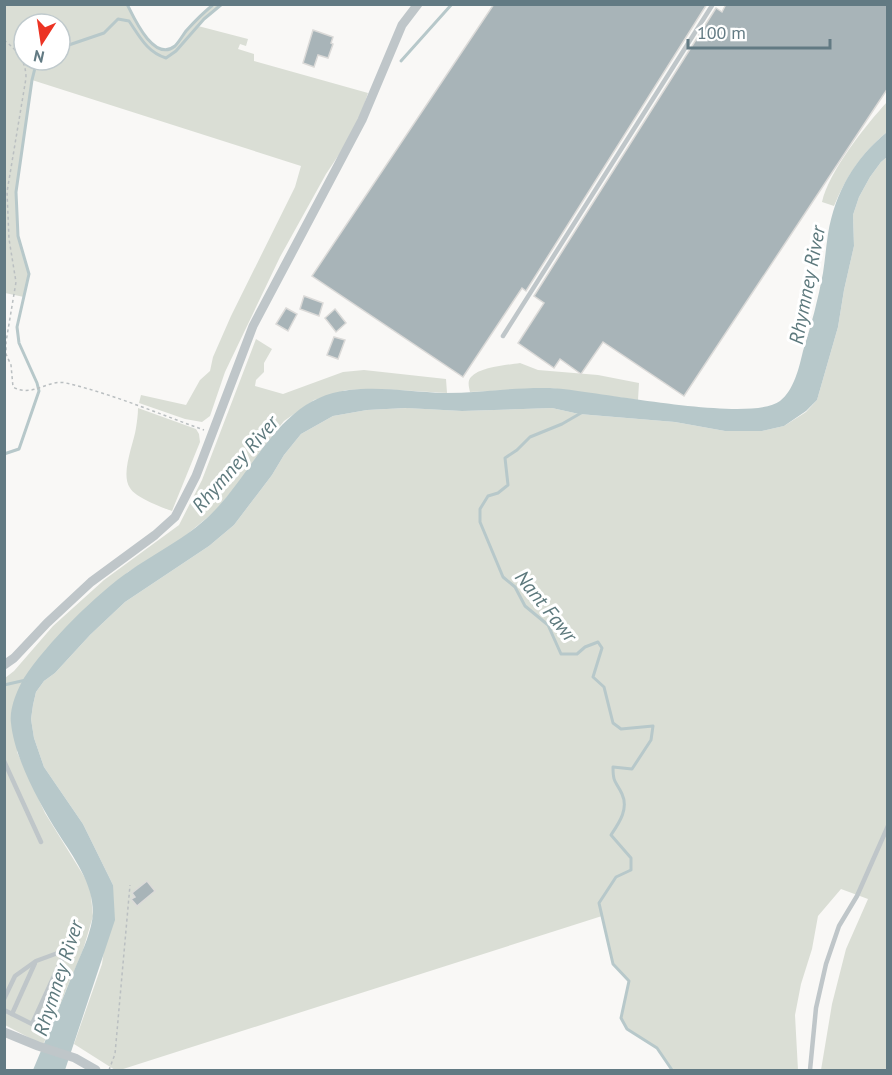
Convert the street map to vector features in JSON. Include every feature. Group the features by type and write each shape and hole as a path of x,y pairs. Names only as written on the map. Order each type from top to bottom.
{"street":[{"path":"4,665 14,658 91,582 155,535 175,517 190,491 253,326 362,120 402,25 418,4"},
{"path":"4,1032 75,1058 96,1071"}],"lane":[{"path":"502,336 713,4"},
{"path":"4,761 41,842"},
{"path":"810,1071 816,1008 826,964 839,926 856,896 888,826"},
{"path":"4,999 15,976 36,961 66,950 32,1024 4,1010"},
{"path":"12,1014 36,961"}],"path":[{"path":"4,40 19,53 26,71 7,192 8,228 16,282 6,333 6,354 11,365 13,387 19,390 32,390 40,389 51,383 64,383 213,433"},
{"path":"110,1071 115,1054 130,885"}],"shaded area":[{"path":"5,5 127,5 148,40 157,47 166,49 175,46 205,11 222,5 198,26 248,39 246,46 240,44 238,49 254,54 254,61 368,93 361,114 344,147 326,174 280,257 225,372 210,416 202,422 185,419 139,403 141,395 186,405 200,380 210,371 213,357 231,316 295,187 301,166 32,80 16,192 18,236 29,274 24,297 5,293"},
{"path":"887,102 887,132 856,166 834,206 822,202 840,163"},
{"path":"887,132 887,157 870,177 859,197 853,215 854,246 838,327 817,400 806,411 784,426 762,431 725,431 675,422 579,414 552,408 462,411 406,408 367,410 333,416 301,434 234,525 209,546 125,602 55,673 44,681 36,692 33,705 31,719 34,738 44,767 83,824 113,885 115,920 65,1070 33,1070 84,947 93,913 86,881 43,809 22,765 13,736 11,718 16,694 24,678 45,650 88,605 118,580 207,518 231,492 272,436 288,419 325,395 361,389 445,393 550,388 706,408 763,407 780,401 789,391 800,364 819,293 831,219 841,190 865,153"},
{"path":"887,157 887,1070 821,1070 832,1004 846,949 868,899 841,889 818,916 812,949 801,984 795,1015 798,1070 672,1070 657,1048 627,1029 621,1018 629,981 613,964 602,916 120,1070 115,1070 74,1044 102,964 113,885 83,824 44,767 34,738 31,719 33,705 36,692 44,681 55,673 125,602 209,546 234,525 301,434 333,416 367,410 407,408 462,411 552,408 579,414 675,422 725,431 762,431 784,426 806,412 817,400 838,327 854,246 853,215 859,197 870,177"},
{"path":"256,339 272,349 264,363 264,372 256,380 255,386 283,394 343,372 364,370 446,379 447,393 380,389 346,390 314,400 284,421 261,450 244,477 214,512 179,541 128,572 36,663 17,752 45,813 90,886 93,916 83,950 43,1045 5,1025 5,678 14,671 53,626 104,580 179,525 202,480"},
{"path":"520,363 538,370 598,375 639,383 638,400 550,388 470,392 469,380 475,374 494,367"},
{"path":"138,408 196,429 199,434 200,442 172,511 149,502 133,492 127,482 127,467"}],"building":[{"path":"494,4 707,4 526,291 522,288 463,377 312,276"},
{"path":"726,4 888,4 888,88 684,396 603,342 581,374 560,359 554,368 518,343 544,303 534,296 716,8 722,12"},
{"path":"313,30 333,37 328,58 318,55 314,67 303,63"},
{"path":"304,296 323,303 319,316 300,309"},
{"path":"286,308 297,314 288,331 276,324"},
{"path":"335,309 346,323 336,332 325,318"},
{"path":"334,337 345,340 338,359 327,355"},
{"path":"147,881 155,891 137,906 131,899 135,897 132,893"}],"waterway":[{"path":"127,4 134,19 152,44 167,50 175,46 189,27 214,4"},
{"path":"72,44 104,33 118,19 129,21 149,48 166,58 176,51 204,19 222,4"},
{"path":"401,61 452,4"},
{"path":"4,454 19,449 39,391 19,343 17,327 29,274 18,236 16,192 34,72"},
{"name":"Nant Fawr","path":"581,413 562,424 530,437 505,458 508,485 498,493 488,496 480,509 480,522 503,577 515,587 525,606 548,625 561,654 577,654 585,647 598,642 602,648 593,677 604,687 613,723 621,729 653,726 651,740 632,769 613,767 614,780 624,800 624,810 611,835 631,858 631,870 616,877 599,903 613,964 629,981 621,1018 627,1029 657,1048 672,1070"},
{"path":"4,685 26,680"}],"water label":[{"name":"Rhymney River","path":"807,285"},
{"name":"Rhymney River","path":"235,464"},
{"name":"Rhymney River","path":"58,978"}]}
